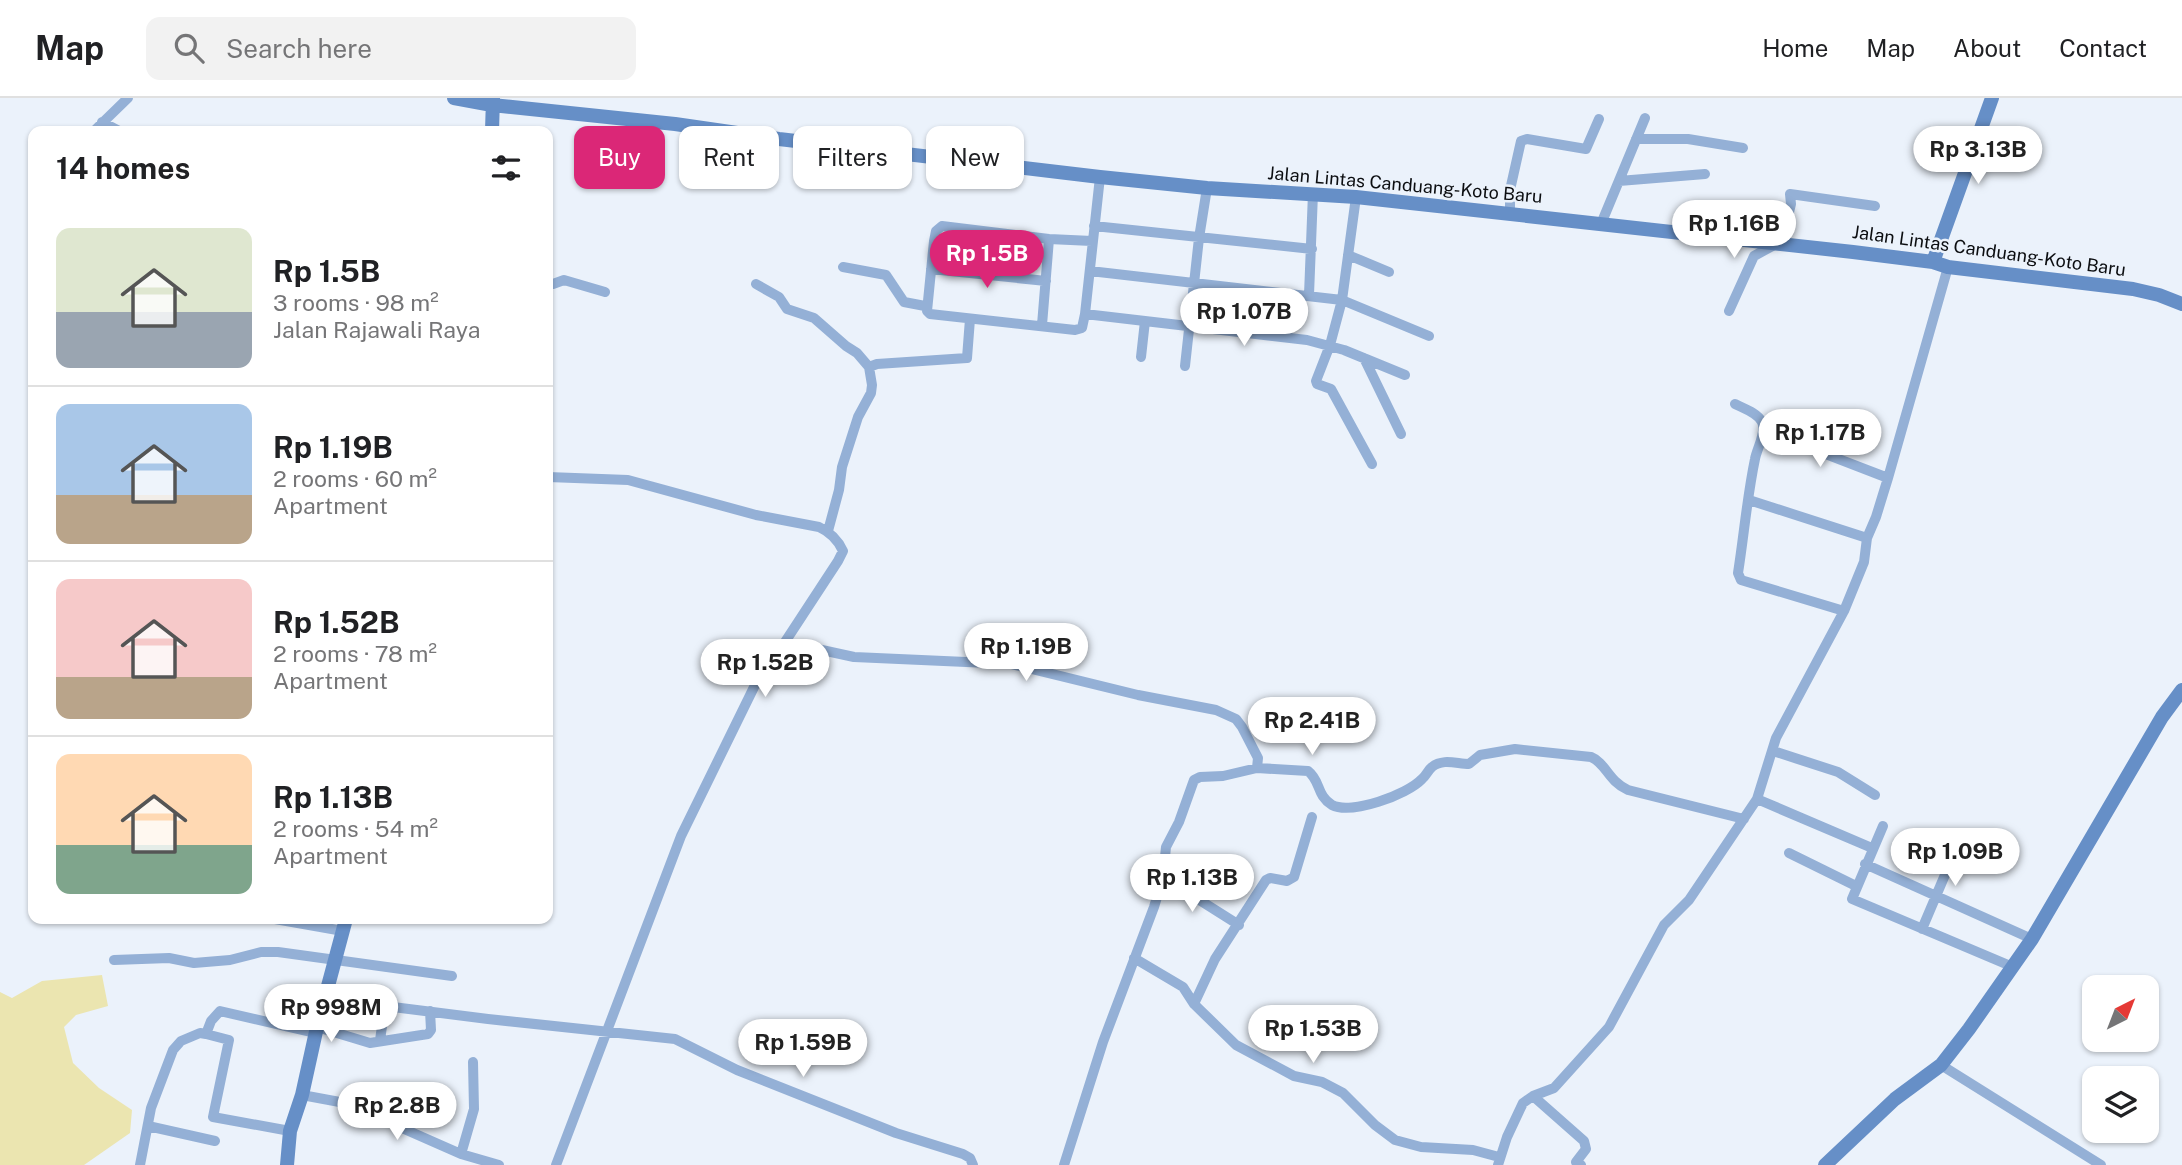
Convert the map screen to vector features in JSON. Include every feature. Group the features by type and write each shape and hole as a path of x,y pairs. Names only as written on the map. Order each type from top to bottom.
{"main road":[{"name":"Jalan Lintas Canduang-Koto Baru","path":"454,98 1100,177 1207,188 1356,197 1933,262 1948,267 2133,289 2182,304"},
{"path":"1933,262 1992,98"},
{"path":"492,102 492,126"},
{"path":"1825,1165 1895,1099 1941,1065 1969,1029 2032,939 2162,717 2182,690"},
{"path":"287,1165 290,1131 302,1095 344,925"}],"street":[{"path":"99,126 128,98"},
{"path":"1601,224 1645,118"},
{"path":"1510,213 1510,190 1521,141 1527,139 1586,149 1599,119"},
{"path":"103,122 110,126"},
{"path":"1636,139 1688,139 1743,148"},
{"path":"1619,181 1705,174"},
{"path":"1092,241 1049,239 942,226 936,231 925,306 930,314 1079,330 1083,326 1085,314 1100,177"},
{"path":"1185,366 1207,188"},
{"path":"1309,295 1313,193"},
{"path":"1729,311 1754,256 1779,244 1791,204 1790,194 1875,206"},
{"path":"1356,197 1342,300 1317,384 1331,389 1372,464"},
{"path":"1094,226 1312,249"},
{"path":"1042,326 1049,239"},
{"path":"1348,256 1390,272"},
{"path":"843,267 888,276 901,299 925,306"},
{"path":"1135,958 1182,987 1194,1004 1236,1045 1294,1076 1322,1082 1343,1093 1375,1125 1395,1140 1421,1147 1473,1150 1499,1161 1520,1109 1533,1096 1553,1088 1609,1027 1664,925 1689,900 1758,799 1776,738 1844,611 1864,562 1867,538 1888,478 1948,267"},
{"path":"931,269 1046,281"},
{"path":"1090,271 1342,300 1429,335"},
{"path":"553,284 564,280 605,292"},
{"path":"756,284 779,297 788,309 814,318 857,353 869,367 871,393 858,417 842,467 828,531"},
{"path":"1271,335 1279,293"},
{"path":"1085,314 1271,335 1330,345 1405,375"},
{"path":"869,367 877,363 967,358 970,319"},
{"path":"1141,357 1145,321"},
{"path":"1364,358 1401,434"},
{"path":"1735,404 1756,415 1762,421 1763,430 1749,486 1738,573 1741,580 1844,611"},
{"path":"1763,430 1888,478"},
{"path":"553,477 628,480 828,531 843,551 757,681 686,825 556,1165"},
{"path":"1749,500 1867,538"},
{"path":"785,642 854,657 1011,664 1138,695 1216,710 1236,719 1242,727 1258,758 1256,768"},
{"path":"1065,1165 1103,1042 1163,877 1166,848 1179,822 1194,780 1256,768 1308,771 1315,779 1318,792 1329,803 1347,809 1385,801 1420,782 1434,766 1450,762 1469,764 1480,755 1515,749 1591,757 1599,760 1612,780 1628,790 1744,819"},
{"path":"1773,751 1838,772 1875,795"},
{"path":"1758,799 1872,848"},
{"path":"1194,1004 1215,959 1266,880 1270,878 1287,881 1294,877 1312,817"},
{"path":"1883,825 1852,898 2013,967"},
{"path":"1788,853 1856,886"},
{"path":"1922,929 1953,856"},
{"path":"1865,864 2032,939"},
{"path":"1163,877 1239,925"},
{"path":"114,960 169,958 194,963 278,952 335,962 452,976"},
{"path":"328,990 385,1006 675,1039 737,1070 896,1133 963,1154 970,1158 973,1165"},
{"path":"380,1040 385,1006"},
{"path":"206,1034 211,1021 220,1011 370,1043 428,1034 430,1011"},
{"path":"140,1165 151,1108 176,1045 200,1033 229,1040 213,1117 290,1131"},
{"path":"461,1154 474,1109 472,1062"},
{"path":"1941,1065 2083,1160 2101,1165"},
{"path":"302,1095 345,1103 461,1154 499,1165"},
{"path":"1533,1096 1584,1141 1587,1149 1576,1162 1581,1165"},
{"path":"148,1126 215,1141"}],"shaded area":[{"path":"102,975 108,1006 76,1015 64,1027 73,1063 99,1088 132,1110 130,1133 84,1165 0,1165 0,992 12,998 42,981"}]}
